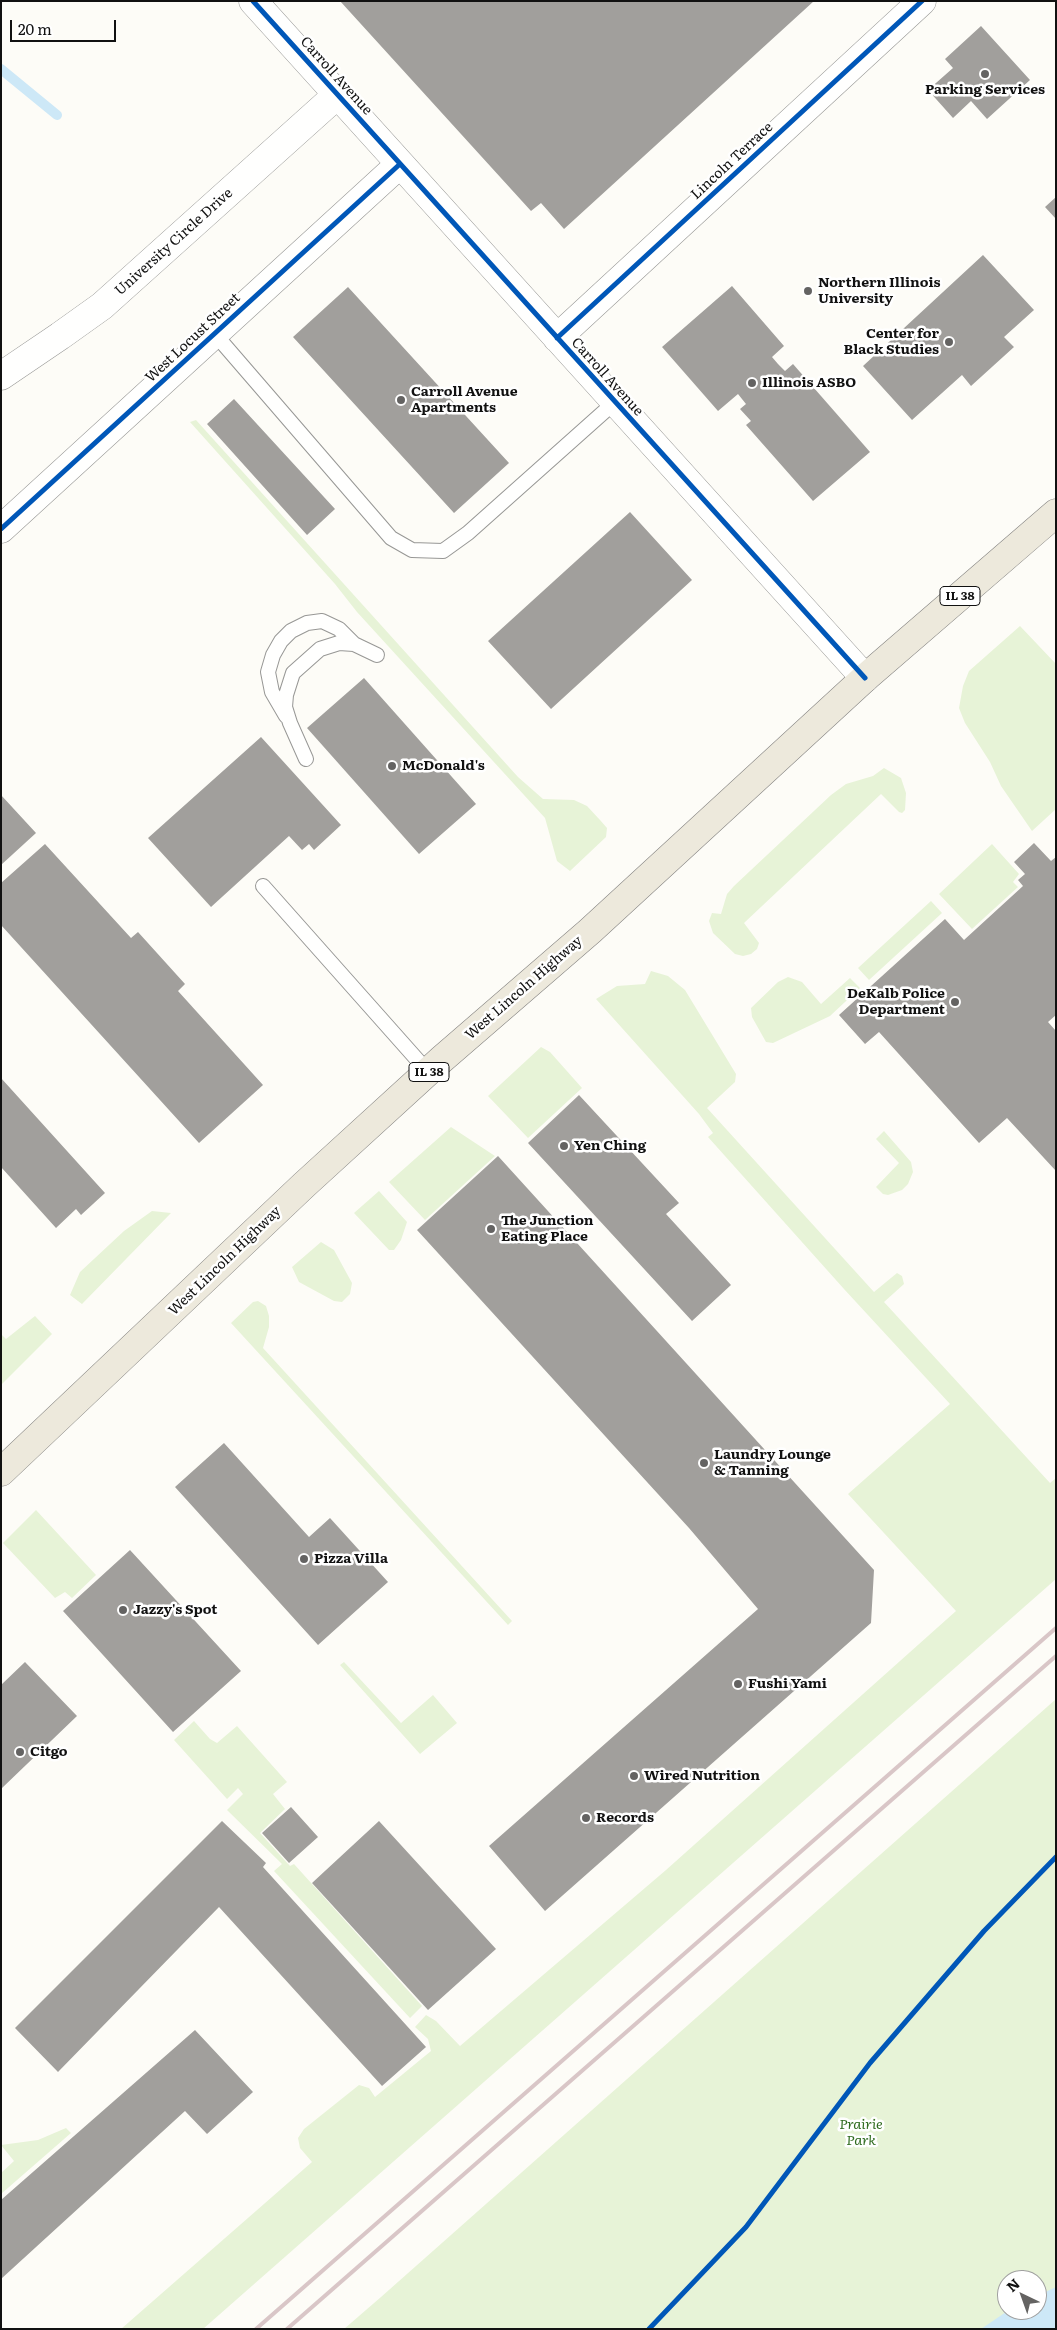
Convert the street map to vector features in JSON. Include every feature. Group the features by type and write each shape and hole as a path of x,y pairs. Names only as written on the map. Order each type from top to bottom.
{"main road":[{"name":"West Lincoln Highway","path":"1,1472 298,1192 429,1072 590,931 864,678 1056,513"}],"street":[{"name":"Carroll Avenue","path":"253,1 864,678"},
{"name":"Lincoln Terrace","path":"557,338 922,1"},
{"name":"University Circle Drive","path":"1,376 60,336 108,300 337,95"},
{"name":"West Locust Street","path":"1,529 400,164"}],"lane":[{"path":"214,333 391,538 412,550 443,551 468,533 615,402"},
{"path":"306,759 290,723 272,692 268,672 273,655 281,641 291,631 307,622 322,621 339,629 354,644 377,656"},
{"path":"290,723 285,707 286,695 293,673 320,648 339,643 354,644"},
{"path":"263,886 429,1072"}],"green space":[{"path":"196,420 518,777 543,799 574,800 587,806 607,828 606,837 570,871 557,861 545,818 357,612 335,584 190,422"},
{"path":"1020,626 1056,664 1056,809 1032,831 1001,786 990,762 965,723 959,708 963,686 969,671"},
{"path":"884,768 901,778 906,793 905,810 902,813 899,812 881,794 744,923 759,943 757,949 751,954 743,956 735,954 713,933 709,921 712,913 721,914 727,894 831,795 846,784 873,776"},
{"path":"992,844 1019,874 1013,882 1018,887 972,929 939,894"},
{"path":"931,901 942,913 869,980 858,968"},
{"path":"651,971 668,976 685,990 736,1074 735,1082 707,1108 874,1292 897,1273 902,1276 904,1284 884,1302 1050,1483 1056,1478 1056,1579 203,2329 121,2329 312,2162 300,2148 298,2138 304,2129 359,2085 369,2088 375,2097 431,2051 428,2039 415,2027 426,2015 436,2021 460,2046 666,1870 956,1611 848,1494 950,1404 708,1137 713,1133 699,1114 596,999 617,986 645,984"},
{"path":"788,977 802,982 821,1004 850,978 860,988 830,1016 773,1043 766,1042 752,1017 751,1008 778,982"},
{"path":"541,1047 550,1052 582,1088 528,1138 488,1096"},
{"path":"451,1127 495,1156 425,1220 389,1182"},
{"path":"884,1131 911,1162 913,1172 908,1184 902,1190 888,1195 883,1194 876,1187 899,1163 876,1139"},
{"path":"379,1191 407,1222 401,1240 394,1250 389,1250 354,1213"},
{"path":"152,1211 171,1213 82,1304 70,1295 80,1272 124,1231"},
{"path":"321,1242 334,1250 352,1283 350,1294 342,1302 334,1301 299,1282 292,1267"},
{"path":"258,1301 266,1306 269,1316 269,1327 263,1348 512,1621 508,1625 231,1323 253,1302"},
{"path":"35,1316 52,1334 1,1385 1,1334 6,1339"},
{"path":"36,1510 96,1575 72,1598 65,1592 55,1598 3,1543"},
{"path":"344,1662 401,1723 433,1695 457,1723 420,1754 340,1665"},
{"name":"Prairie Park","path":"1056,1699 1056,2329 344,2329 381,2297"},
{"path":"194,1721 210,1739 217,1743 237,1726 287,1782 273,1794 285,1809 260,1833 290,1866 294,1864 422,2006 410,2018 274,1871 282,1864 227,1810 243,1794 238,1788 227,1799 174,1740"},
{"path":"66,2128 71,2133 1,2194 1,2173 14,2161 1,2145 38,2140"}],"water":[{"path":"1056,2287 1056,2329 981,2329 997,2318 997,2320 1047,2320 1047,2291"}],"building":[{"path":"340,1 814,1 564,229 541,203 531,211"},
{"name":"Parking Services","path":"981,26 1030,80 987,119 971,101 953,118 928,90 953,68 945,59"},
{"path":"1056,197 1056,219 1045,207"},
{"name":"Center for Black Studies","path":"983,255 1034,310 1004,337 1014,347 971,386 962,375 912,420 863,366"},
{"name":"Illinois ASBO","path":"732,286 784,346 772,357 785,371 793,364 870,452 813,501 746,425 751,421 740,409 746,404 738,394 718,411 662,347"},
{"name":"Carroll Avenue Apartments","path":"348,287 509,463 454,513 293,337"},
{"path":"234,399 335,509 307,535 207,424"},
{"path":"630,512 692,580 551,709 488,641"},
{"name":"McDonald's","path":"364,678 476,804 419,854 307,728"},
{"path":"261,737 341,825 314,850 309,844 302,850 289,836 211,907 148,838"},
{"path":"1,795 36,833 1,865"},
{"name":"DeKalb Police Department","path":"1034,843 1051,861 1056,857 1056,1015 1048,1022 1056,1031 1056,1171 1007,1118 979,1143 879,1032 865,1044 839,1015 945,919 964,940 1023,886 1018,880 1025,874 1014,862"},
{"path":"45,844 131,938 138,932 185,984 178,991 263,1085 199,1143 1,925 1,883"},
{"path":"1,1078 105,1193 81,1215 76,1209 56,1228 1,1167"},
{"path":"579,1095 679,1203 666,1214 731,1285 692,1321 528,1143"},
{"path":"498,1156 874,1570 871,1623 545,1911 489,1846 758,1609 689,1528 417,1230"},
{"name":"Pizza Villa","path":"224,1443 309,1537 330,1518 388,1582 318,1645 175,1487"},
{"path":"130,1550 241,1671 173,1732 63,1611"},
{"name":"Citgo","path":"25,1662 77,1716 1,1789 1,1685"},
{"path":"291,1807 318,1837 289,1863 262,1833"},
{"path":"222,1821 266,1863 263,1867 426,2047 382,2086 219,1907 58,2072 15,2028"},
{"path":"379,1821 496,1949 428,2010 312,1883"},
{"path":"195,2030 253,2092 207,2134 185,2111 1,2279 1,2200"}],"waterway":[{"path":"1,69 57,115"}],"railway":[{"path":"256,2329 1056,1628"},
{"path":"287,2329 1056,1656"}],"cycle path":[{"path":"253,1 865,678"},
{"path":"557,338 922,1"},
{"path":"1,529 400,164"},
{"path":"649,2329 746,2227 870,2063 984,1931 1056,1857"}],"place":[{"name":"Parking Services","path":"985,74"},
{"name":"Northern Illinois University","path":"808,291"},
{"name":"Center for Black Studies","path":"949,342"},
{"name":"Illinois ASBO","path":"752,383"},
{"name":"Carroll Avenue Apartments","path":"401,400"},
{"name":"McDonald's","path":"392,766"},
{"name":"DeKalb Police Department","path":"955,1002"},
{"name":"Yen Ching","path":"564,1146"},
{"name":"The Junction Eating Place","path":"491,1229"},
{"name":"Laundry Lounge & Tanning","path":"704,1463"},
{"name":"Pizza Villa","path":"304,1559"},
{"name":"Jazzy's Spot","path":"123,1610"},
{"name":"Fushi Yami","path":"738,1684"},
{"name":"Citgo","path":"20,1752"},
{"name":"Wired Nutrition","path":"634,1776"},
{"name":"Records","path":"586,1818"}]}
